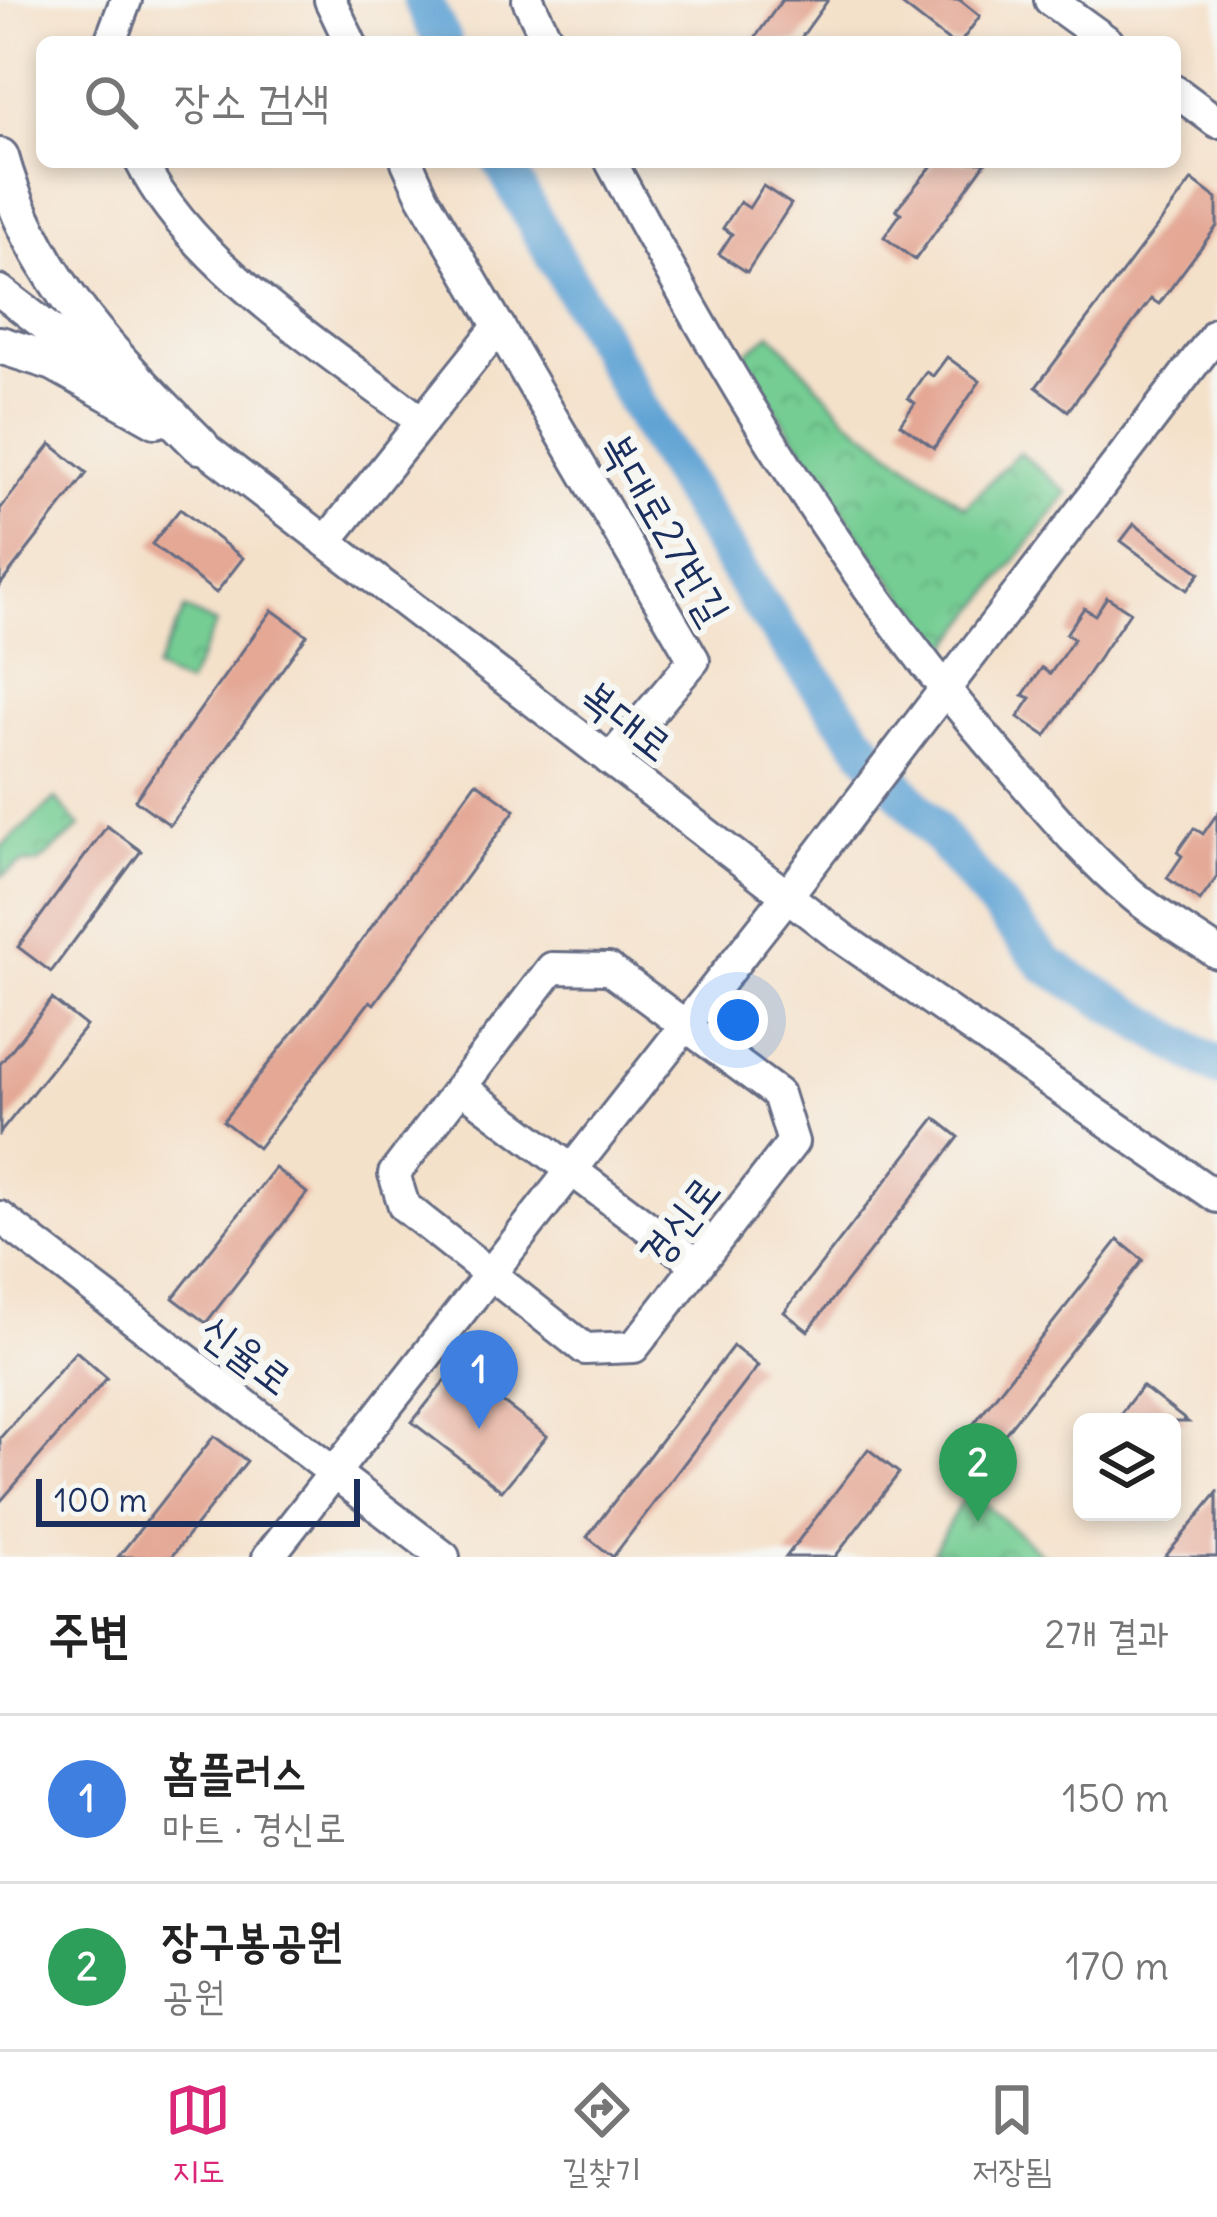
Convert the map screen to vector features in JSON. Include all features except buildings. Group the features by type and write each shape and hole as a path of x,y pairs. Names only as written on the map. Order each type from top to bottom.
{"main road":[{"path":"0,157 46,264 84,325 200,445"},
{"path":"0,345 54,362 200,445"}],"street":[{"path":"112,36 125,0"},
{"path":"528,0 545,36"},
{"path":"1050,0 1100,36"},
{"path":"340,3 348,36"},
{"path":"1181,96 1217,122"},
{"path":"144,168 160,200 236,279 422,422"},
{"path":"326,542 499,326 410,168"},
{"path":"613,168 766,436 828,532 943,691 1075,841 1136,897 1217,952"},
{"name":"복대로","path":"0,291 787,896 1217,1197"},
{"name":"복대로27번길","path":"499,326 694,660 610,760"},
{"path":"268,1557 787,896 1217,333"},
{"name":"경신로","path":"552,968 609,969 778,1094 793,1142 634,1347 585,1349 404,1206 394,1174 461,1087 552,968"},
{"path":"461,1087 698,1265"},
{"name":"신율로","path":"0,1217 444,1557"}],"green space":[{"path":"771,333 848,419 965,507 1019,452 1068,493 948,647 865,543 742,356"},
{"path":"185,609 216,624 187,685 155,670"},
{"path":"56,799 80,827 39,863 22,863 2,876 0,848"},
{"path":"968,1489 1045,1557 930,1557"}],"waterway":[{"path":"422,0 440,36"},
{"path":"505,168 656,438 756,599 854,734 1046,964 1217,1067"}],"place":[{"name":"홈플러스","path":"479,1429"},
{"name":"장구봉공원","path":"978,1522"}]}
